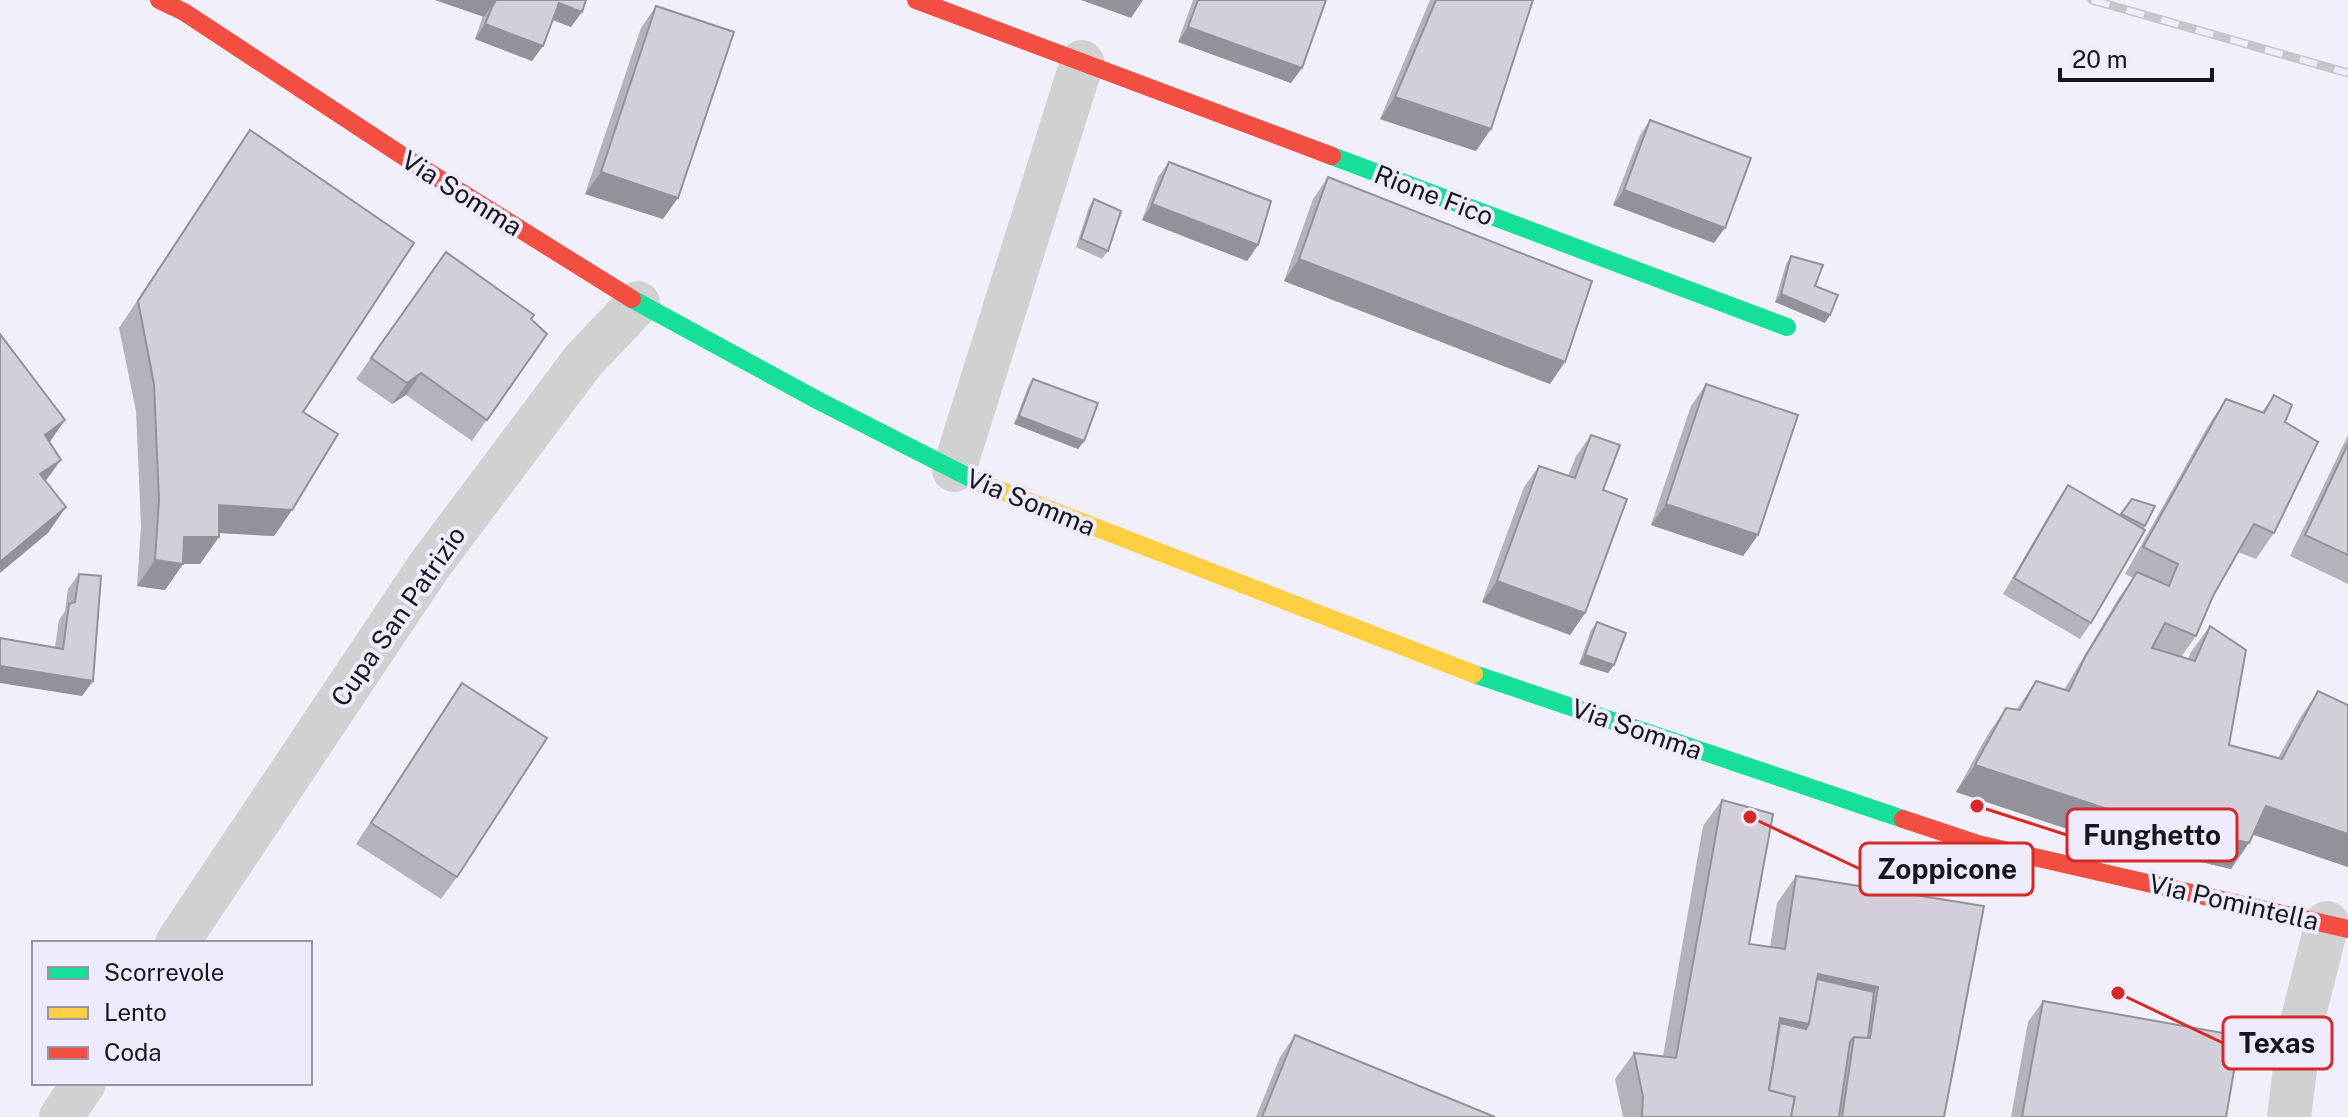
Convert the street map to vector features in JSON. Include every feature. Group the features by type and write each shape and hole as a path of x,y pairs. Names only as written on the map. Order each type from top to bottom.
{"main road":[{"name":"Via Somma","path":"159,0 184,12 409,160 638,303 989,488 1465,671 1978,844"},
{"name":"Rione Fico","path":"916,0 1787,327"},
{"name":"Via Pomintella","path":"1978,844 2338,926"}],"street":[{"path":"954,470 1082,62"},
{"name":"Cupa San Patrizio","path":"178,941 429,566 583,361 638,303"},
{"path":"2294,1115 2300,1030 2338,926"},
{"path":"61,1117 83,1085"}],"building":[{"path":"496,0 586,0 582,12 559,3 543,46 485,24"},
{"path":"1198,0 1326,0 1302,68 1188,27"},
{"path":"1436,0 1533,0 1491,129 1395,97"},
{"path":"656,6 734,32 678,198 601,172"},
{"path":"1650,120 1751,158 1725,228 1624,190"},
{"path":"250,130 414,243 303,412 338,434 292,510 219,505 219,537 184,537 183,564 155,560 159,500 154,384 138,301"},
{"path":"1169,162 1271,201 1258,245 1152,204"},
{"path":"1328,177 1592,281 1565,362 1299,259"},
{"path":"1094,199 1121,211 1108,251 1081,239"},
{"path":"446,252 534,315 531,319 547,334 487,420 421,373 407,383 371,358"},
{"path":"1791,256 1823,265 1815,286 1838,295 1830,315 1781,294"},
{"path":"0,334 65,420 45,435 61,460 40,474 66,507 0,562"},
{"path":"1033,379 1098,403 1084,441 1019,416"},
{"path":"1706,384 1798,415 1758,535 1666,504"},
{"path":"2274,395 2292,405 2285,422 2318,442 2274,533 2254,524 2213,596 2196,636 2165,623 2152,648 2195,661 2210,626 2246,650 2229,745 2282,759 2318,691 2348,705 2348,834 2266,806 2249,843 2104,808 1975,765 2006,708 2020,710 2036,681 2069,691 2085,657 2137,572 2169,586 2178,564 2143,547 2226,399 2264,413"},
{"path":"1591,435 1620,445 1603,490 1627,499 1585,613 1497,581 1539,466 1575,478"},
{"path":"2348,444 2348,555 2305,535"},
{"path":"2068,485 2145,530 2091,623 2014,578"},
{"path":"2132,499 2155,506 2145,526 2121,514"},
{"path":"79,574 101,576 93,681 0,666 0,638 63,649 69,604 75,602"},
{"path":"1597,622 1626,633 1614,665 1585,655"},
{"path":"462,683 547,738 457,877 371,823"},
{"path":"1722,800 1773,814 1749,944 1785,949 1796,876 1984,906 1944,1117 1842,1117 1854,1037 1870,1038 1878,987 1818,974 1809,1024 1780,1018 1769,1090 1795,1097 1791,1117 1642,1117 1643,1097 1634,1053 1676,1058"},
{"path":"1817,979 1874,992 1868,1038 1854,1037 1850,1042 1839,1117 1791,1117 1795,1097 1769,1090 1780,1023 1806,1029"},
{"path":"2043,1001 2240,1036 2226,1117 2022,1117"},
{"path":"1295,1035 1495,1117 1262,1117"}],"railway":[{"path":"2092,0 2348,73"}],"traffic: fast":[{"path":"1332,156 1787,327"},
{"path":"632,299 819,401 976,481"},
{"path":"1474,674 1903,819"}],"traffic: slow":[{"path":"976,481 1474,674"}],"traffic: jam":[{"path":"159,0 184,12 409,160 632,299"},
{"path":"916,0 1332,156"},
{"path":"1903,819 1978,844 2348,929"}],"place":[{"name":"Funghetto","path":"1977,806"},
{"name":"Zoppicone","path":"1750,817"},
{"name":"Texas","path":"2118,993"}]}
